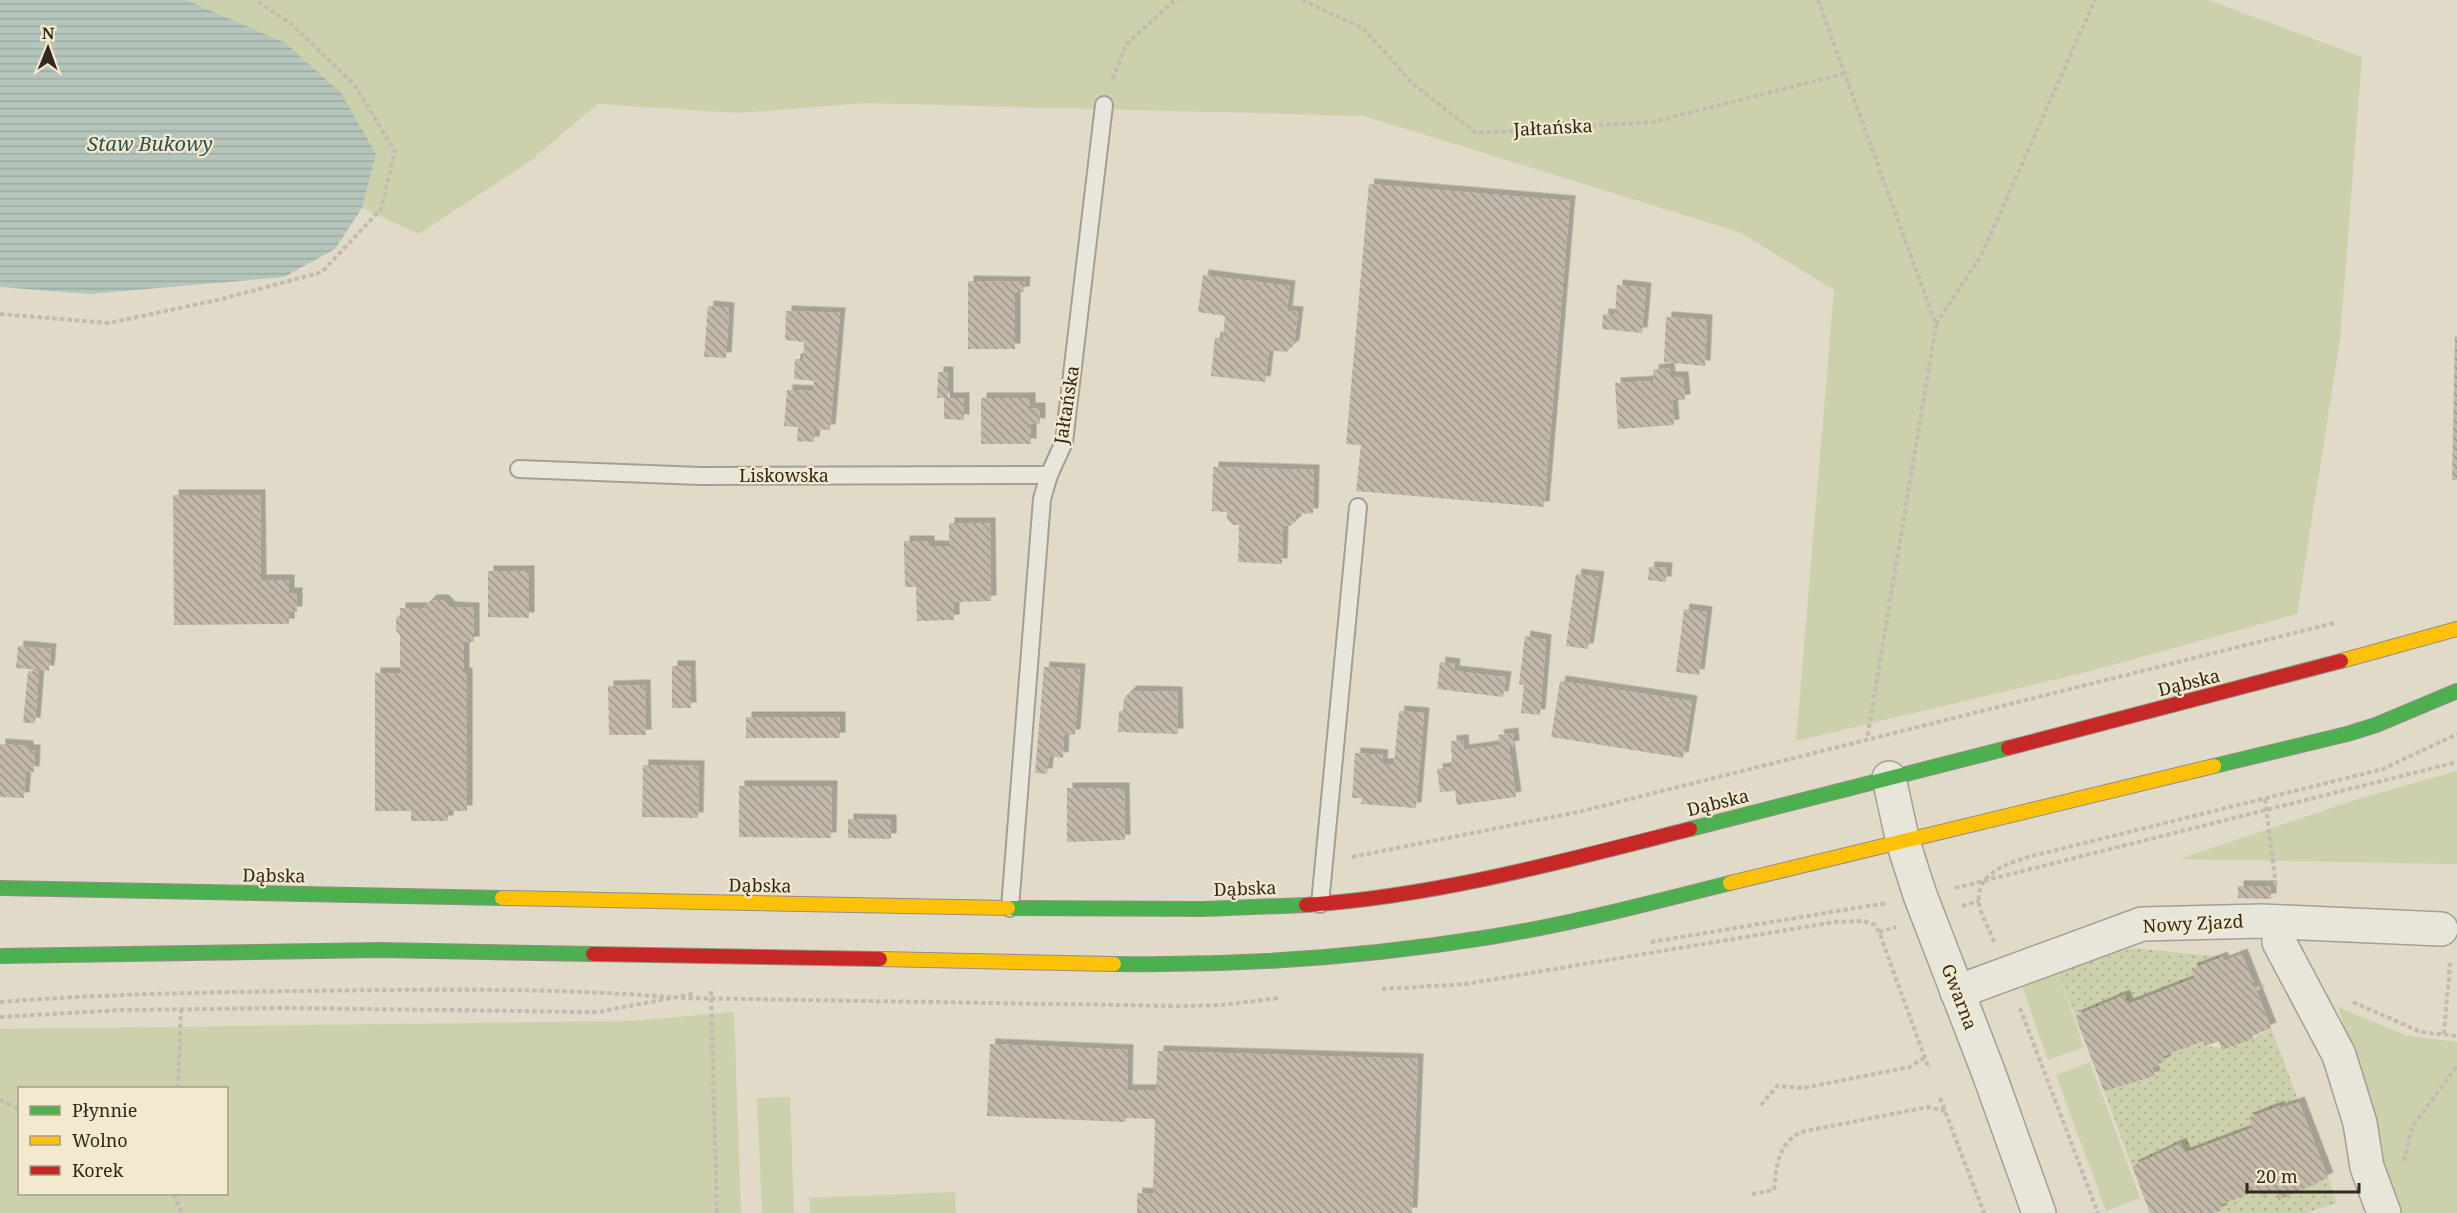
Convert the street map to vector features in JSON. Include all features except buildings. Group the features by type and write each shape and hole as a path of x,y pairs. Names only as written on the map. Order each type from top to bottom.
{"street":[{"name":"Dąbska","path":"0,888 1010,908 1195,909 1320,904 1439,887 1542,867 2239,689 2457,629"},
{"path":"0,956 381,950 1188,964 1334,956 1490,937 1606,914 2347,734 2376,726 2457,692"},
{"name":"Gwarna","path":"1889,778 1903,842 1920,895 2039,1213"},
{"name":"Nowy Zjazd","path":"1957,992 2142,924 2209,921 2280,922 2446,941"},
{"path":"2280,922 2279,942 2340,1055 2360,1123 2367,1167 2381,1204"}],"lane":[{"name":"Jałtańska","path":"1010,908 1041,511 1048,475 1064,442 1104,105"},
{"name":"Liskowska","path":"519,469 701,476 1048,475"},
{"path":"1320,904 1358,507"}],"path":[{"path":"0,314 109,323 222,299 322,272 381,209 395,151 354,84 291,24 256,0"},
{"path":"1104,105 1126,44 1179,0"},
{"name":"Jałtańska","path":"1302,0 1365,29 1413,84 1476,133 1653,122 1846,73"},
{"path":"1818,0 1936,325"},
{"path":"1867,738 1936,325 1981,256 2095,0"},
{"path":"1324,862 1578,812 2341,621"},
{"path":"1998,952 1979,901 1983,882 1996,869 2028,856 2384,769 2457,734"},
{"path":"1945,890 2457,762"},
{"path":"2265,799 2280,922"},
{"path":"1879,932 1929,1069"},
{"path":"2444,1034 2446,941"},
{"path":"710,957 717,1213"},
{"path":"2019,1006 2098,1213"},
{"path":"178,1087 182,1009"},
{"path":"1761,1105 1777,1086 1803,1088 1835,1082 1910,1067 1925,1057"},
{"path":"2381,1204 2404,1162 2412,1127 2457,1065"},
{"path":"1940,1098 1983,1213"},
{"path":"0,1100 18,1109"},
{"path":"1752,1194 1774,1190 1779,1153 1789,1138 1801,1132 1928,1107 1945,1111"},
{"path":"173,1195 182,1213"}],"green space":[{"path":"186,0 2208,0 2362,57 2340,340 2297,614 2083,673 1796,741 1834,290 1739,232 1364,116 865,103 739,113 598,104 530,161 419,234 362,208 376,154 284,42"},
{"path":"2457,771 2457,864 2179,859 2361,798"},
{"path":"2132,948 2222,957 2192,969 2195,978 2128,1004 2124,995 2075,1016 2058,973"},
{"path":"2058,973 2084,1047 2048,1060 2022,986"},
{"path":"2338,1007 2405,1035 2457,1042 2457,1213 2399,1213"},
{"path":"734,1012 741,1213 0,1213 0,1029 631,1021"},
{"path":"2271,1028 2299,1102 2279,1106 2248,1119 2252,1128 2185,1153 2181,1144 2132,1166 2104,1091 2155,1076 2164,1056 2203,1041 2205,1046 2223,1048 2240,1044"},
{"path":"2090,1062 2140,1198 2106,1211 2056,1075"},
{"path":"790,1097 794,1213 762,1213 757,1098"},
{"path":"2328,1178 2337,1203 2306,1213 2214,1213 2222,1210 2220,1205 2259,1190 2261,1195 2275,1190 2279,1199"},
{"path":"955,1192 956,1213 810,1213 809,1198"}],"water":[{"name":"Staw Bukowy","path":"0,0 186,0 284,42 341,93 376,154 362,208 335,249 284,277 89,294 0,287"}],"traffic: fast":[{"path":"2214,766 2347,734 2376,725 2457,691"},
{"path":"1690,829 2008,748"},
{"path":"1114,964 1255,962 1349,955 1443,944 1550,926 1730,883"},
{"path":"0,888 502,898"},
{"path":"1008,908 1203,909 1306,905"},
{"path":"0,956 381,950 593,954"}],"traffic: slow":[{"path":"2341,661 2457,629"},
{"path":"1730,883 2214,766"},
{"path":"502,898 1008,908"},
{"path":"880,959 1114,964"}],"traffic: jam":[{"path":"2008,748 2341,661"},
{"path":"1306,905 1404,894 1500,876 1690,829"},
{"path":"593,954 880,959"}]}
